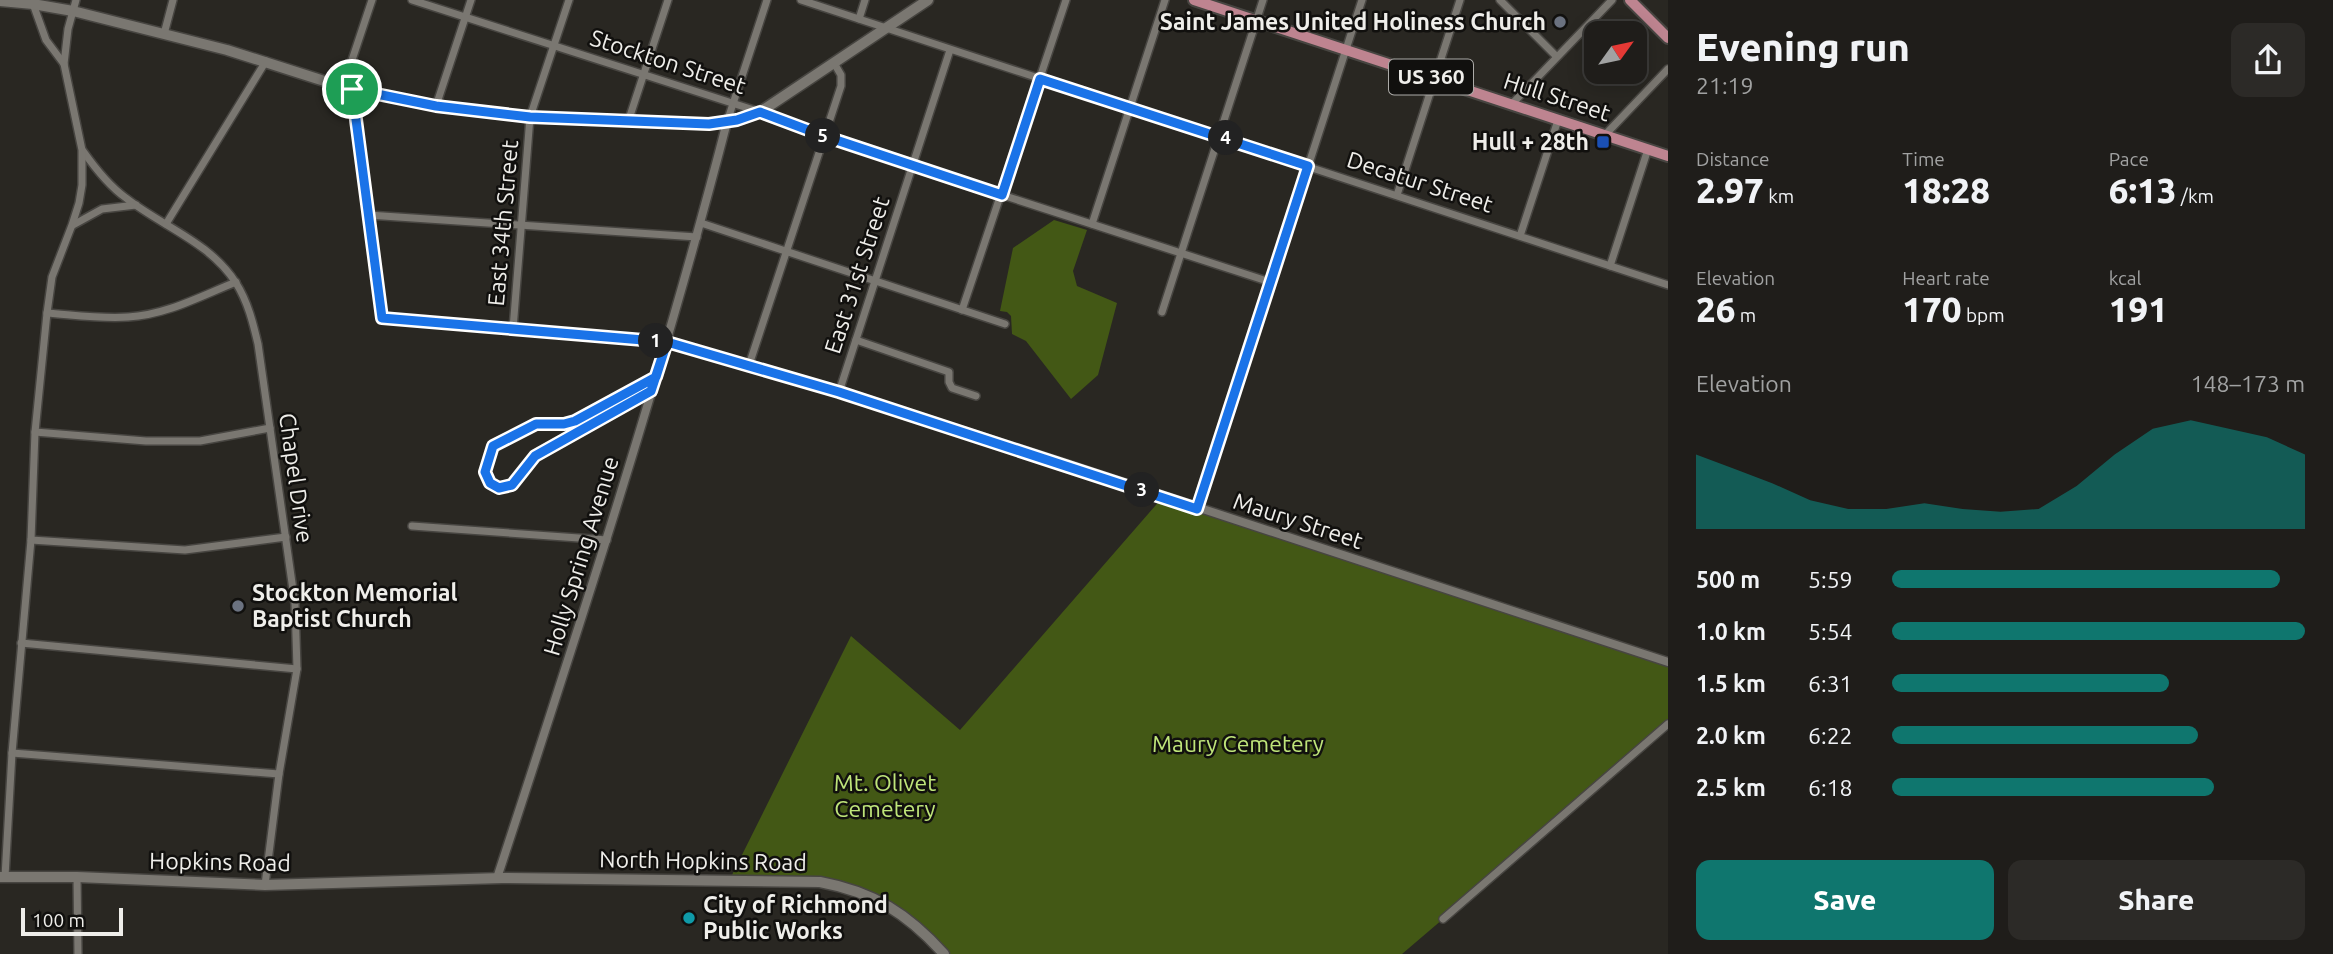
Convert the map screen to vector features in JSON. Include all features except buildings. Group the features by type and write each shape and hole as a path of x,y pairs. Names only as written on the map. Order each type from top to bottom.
{"main road":[{"path":"0,1 33,2 73,11 266,61 348,88 436,106 530,117 709,124 727,122 760,112 928,0"},
{"name":"Hull Street","path":"1194,0 1668,156"},
{"path":"1630,0 1668,38"},
{"name":"Hopkins Road","path":"2,877 76,877 265,885 439,880"},
{"name":"North Hopkins Road","path":"439,880 497,878 820,882 853,889 886,904 912,923 944,954"}],"street":[{"path":"2,877 31,540 35,432 47,313 52,277 72,225 82,185 82,150 64,64 68,29 76,0"},
{"path":"164,34 173,0"},
{"path":"372,0 348,88 369,215 697,237"},
{"name":"Stockton Street","path":"412,0 760,112 913,166 1270,282"},
{"path":"436,106 471,0"},
{"name":"East 34th Street","path":"513,328 530,117 569,0"},
{"path":"628,122 668,0"},
{"path":"727,122 766,0"},
{"name":"Decatur Street","path":"801,0 1668,285"},
{"path":"859,19 865,0"},
{"path":"962,310 1066,0"},
{"path":"1092,224 1165,0"},
{"path":"1162,312 1263,0"},
{"path":"1197,509 1362,0"},
{"path":"1397,195 1460,0"},
{"path":"1500,0 1556,56"},
{"path":"1511,105 1612,0"},
{"path":"33,2 46,40 64,64"},
{"name":"East 31st Street","path":"839,392 950,50"},
{"path":"166,224 266,61"},
{"path":"750,365 841,86 841,75 834,63"},
{"path":"1605,135 1668,69"},
{"path":"1520,236 1558,120"},
{"name":"Holly Spring Avenue","path":"497,878 607,540 667,342 727,122"},
{"path":"1610,266 1648,149"},
{"name":"Chapel Drive","path":"82,150 112,185 136,205 208,252 236,282 247,303 258,344 295,604 297,669 279,774 265,885"},
{"path":"72,225 102,209 136,205"},
{"name":"Maury Street","path":"369,215 382,318 667,342 839,392 1668,662"},
{"path":"701,223 1005,324"},
{"path":"47,313 111,318 143,315 174,307 236,282"},
{"path":"856,340 949,372 952,388 976,396"},
{"path":"651,391 535,456 509,487 499,488 487,478 485,472 491,450 497,443 536,424 564,424 575,421 656,377"},
{"path":"35,432 146,441 200,441 270,428"},
{"path":"412,526 607,540"},
{"path":"31,540 185,550 286,537"},
{"path":"21,643 297,669"},
{"path":"1443,919 1668,724"},
{"path":"12,753 279,774"},
{"path":"76,877 78,954"}],"green space":[{"path":"1054,220 1087,230 1073,271 1077,286 1117,303 1098,375 1071,399 1026,341 1012,334 1011,316 1000,311 1013,248"},
{"name":"Maury Cemetery","path":"1162,498 1668,662 1668,727 1402,954 943,954 879,903 818,884 729,881 851,636 960,730"}],"place":[{"name":"Saint James United Holiness Church","path":"1560,22"},
{"name":"Hull + 28th","path":"1603,142"},
{"name":"Stockton Memorial Baptist Church","path":"238,606"},
{"name":"City of Richmond Public Works","path":"689,918"}],"route":[{"path":"352,89 382,318 667,342 656,377 651,391 535,456 528,461 512,485 499,488 490,483 485,472 493,446 536,424 571,423 656,377 667,342 839,392 1057,461 1197,509 1308,166 1040,79 1002,195 760,112 718,124 530,117 436,106 352,89"}],"park label":[{"name":"Mt. Olivet Cemetery","path":"885,796"}]}
